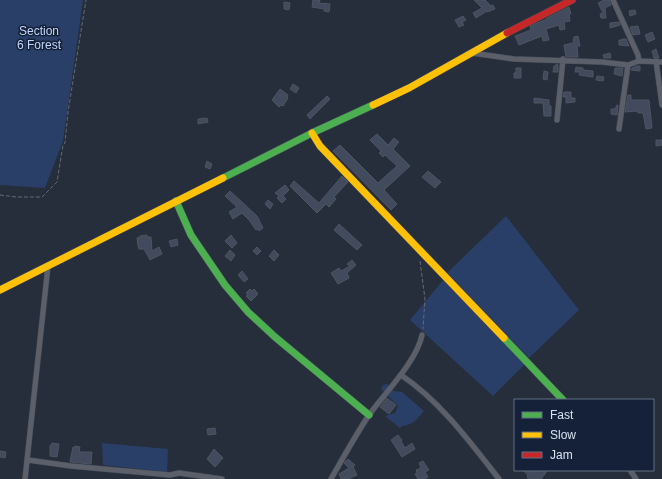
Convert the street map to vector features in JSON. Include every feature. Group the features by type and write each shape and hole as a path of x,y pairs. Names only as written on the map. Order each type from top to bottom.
{"street":[{"path":"613,0 638,55 639,61"},
{"path":"0,290 176,201 403,91 568,1"},
{"path":"471,53 514,59 563,59 628,65 639,61 659,62 662,105"},
{"path":"556,120 563,59"},
{"path":"619,129 628,65"},
{"path":"312,134 320,146 562,399"},
{"path":"176,201 191,235 225,285 248,312 275,337 369,415"},
{"path":"25,479 48,266"},
{"path":"331,479 369,415 401,375 421,342 422,336"},
{"path":"401,375 450,417 499,479"},
{"path":"28,460 71,466 170,475 179,473 222,479"}],"path":[{"path":"0,195 42,198 57,182 63,145 65,143 86,0"},
{"path":"418,248 425,299 422,336"}],"green space":[{"name":"Section 6 Forest","path":"0,0 83,0 63,141 45,188 0,185"},
{"path":"506,216 579,310 529,358 447,273"},
{"path":"444,279 525,364 493,396 410,320"},
{"path":"387,384 394,391 402,392 424,411 412,423 400,428 385,416 395,413 398,406 381,389 383,385"},
{"path":"102,443 168,449 167,472 103,465"}],"building":[{"path":"313,0 320,0 319,3 330,4 329,12 324,11 324,9 312,7"},
{"path":"474,0 485,0 491,6 493,5 495,9 487,11 476,18 473,13 482,8"},
{"path":"604,0 609,0 611,5 605,8 606,18 601,18 600,14 603,13 598,3"},
{"path":"284,2 290,3 289,10 284,9"},
{"path":"569,7 571,14 569,14 570,21 564,22 565,29 560,30 559,25 546,29 549,40 543,41 542,36 519,45 515,36 531,30 530,26"},
{"path":"635,10 636,14 630,16 629,11"},
{"path":"463,16 466,20 462,22 464,25 459,27 455,20"},
{"path":"619,22 620,25 610,28 610,23"},
{"path":"638,26 640,34 633,35 630,27"},
{"path":"652,32 655,39 648,42 645,35"},
{"path":"578,36 580,46 577,46 578,57 566,57 564,45 573,43 574,37"},
{"path":"626,39 629,46 619,45 619,40"},
{"path":"656,49 659,58 654,58 652,51"},
{"path":"610,53 611,58 604,58 603,55"},
{"path":"556,64 558,65 558,72 553,72 554,66 556,66"},
{"path":"640,66 640,71 631,70 632,68"},
{"path":"576,67 583,68 583,70 593,71 593,77 579,75 580,72 575,72"},
{"path":"516,68 521,68 521,78 514,78"},
{"path":"615,68 623,68 622,76 614,74"},
{"path":"544,71 548,72 547,80 543,79"},
{"path":"597,76 604,77 603,81 596,80"},
{"path":"293,84 299,88 296,93 290,89"},
{"path":"280,89 288,95 288,98 283,106 281,105 279,107 272,100"},
{"path":"564,92 571,92 571,98 575,98 575,102 566,103 566,97 563,97"},
{"path":"628,95 631,95 631,100 649,100 652,128 646,129 643,113 638,113 638,111 625,112"},
{"path":"327,96 330,99 310,119 307,115"},
{"path":"534,98 549,100 549,106 551,106 551,116 544,116 543,103 534,103"},
{"path":"617,105 617,115 611,114 611,109 615,109"},
{"path":"207,118 208,122 198,124 198,119"},
{"path":"377,134 388,145 394,138 399,142 393,149 410,166 384,190 397,204 391,210 333,151 340,145 378,183 397,166 385,155 383,157 379,153 381,151 370,140"},
{"path":"656,140 662,140 662,145 656,146"},
{"path":"207,161 212,164 210,169 205,167"},
{"path":"428,171 441,182 435,188 422,177"},
{"path":"342,176 348,182 334,197 336,199 329,207 326,204 317,213 290,186 294,181 319,203"},
{"path":"285,185 289,190 283,196 286,199 282,203 277,198 279,196 275,193"},
{"path":"230,191 257,216 263,228 259,231 258,229 256,230 242,213 233,219 229,212 237,207 225,196"},
{"path":"268,200 273,204 270,209 265,204"},
{"path":"339,224 362,245 357,250 334,230"},
{"path":"147,235 147,237 151,237 152,251 159,247 162,254 150,260 144,249 139,249 137,238"},
{"path":"231,235 237,243 232,248 225,241"},
{"path":"177,239 178,245 171,247 169,241"},
{"path":"257,247 261,251 257,255 253,251"},
{"path":"230,250 235,255 231,261 225,256"},
{"path":"274,250 279,255 274,261 269,256"},
{"path":"352,260 356,265 347,273 349,278 338,284 331,273 339,268 341,271 350,266 347,264"},
{"path":"242,271 248,279 244,282 238,275"},
{"path":"250,289 252,291 254,289 258,294 251,301 246,296 248,295 246,293"},
{"path":"387,398 396,405 389,414 380,407"},
{"path":"215,428 216,434 208,435 207,429"},
{"path":"398,435 405,448 412,443 415,449 402,457 391,440"},
{"path":"52,443 59,444 57,457 50,456 50,445 52,445"},
{"path":"75,446 80,447 79,452 92,452 91,464 70,462 73,447 75,448"},
{"path":"214,449 223,458 215,467 207,459"},
{"path":"0,451 6,452 5,458 0,457"},
{"path":"348,459 355,465 353,467 357,475 348,479 341,479 339,474 349,468 344,463"},
{"path":"423,461 429,470 425,472 428,477 418,479 415,474 417,473 416,470 421,468 419,463"},
{"path":"523,471 547,471 541,479 529,479"}],"traffic: fast":[{"path":"223,178 312,133 373,105"},
{"path":"176,201 191,235 225,285 248,312 275,337 369,415"},
{"path":"504,338 562,399"}],"traffic: slow":[{"path":"373,105 409,88 507,33"},
{"path":"312,133 320,146 504,338"},
{"path":"0,290 223,178"}],"traffic: jam":[{"path":"507,33 572,0"}]}
